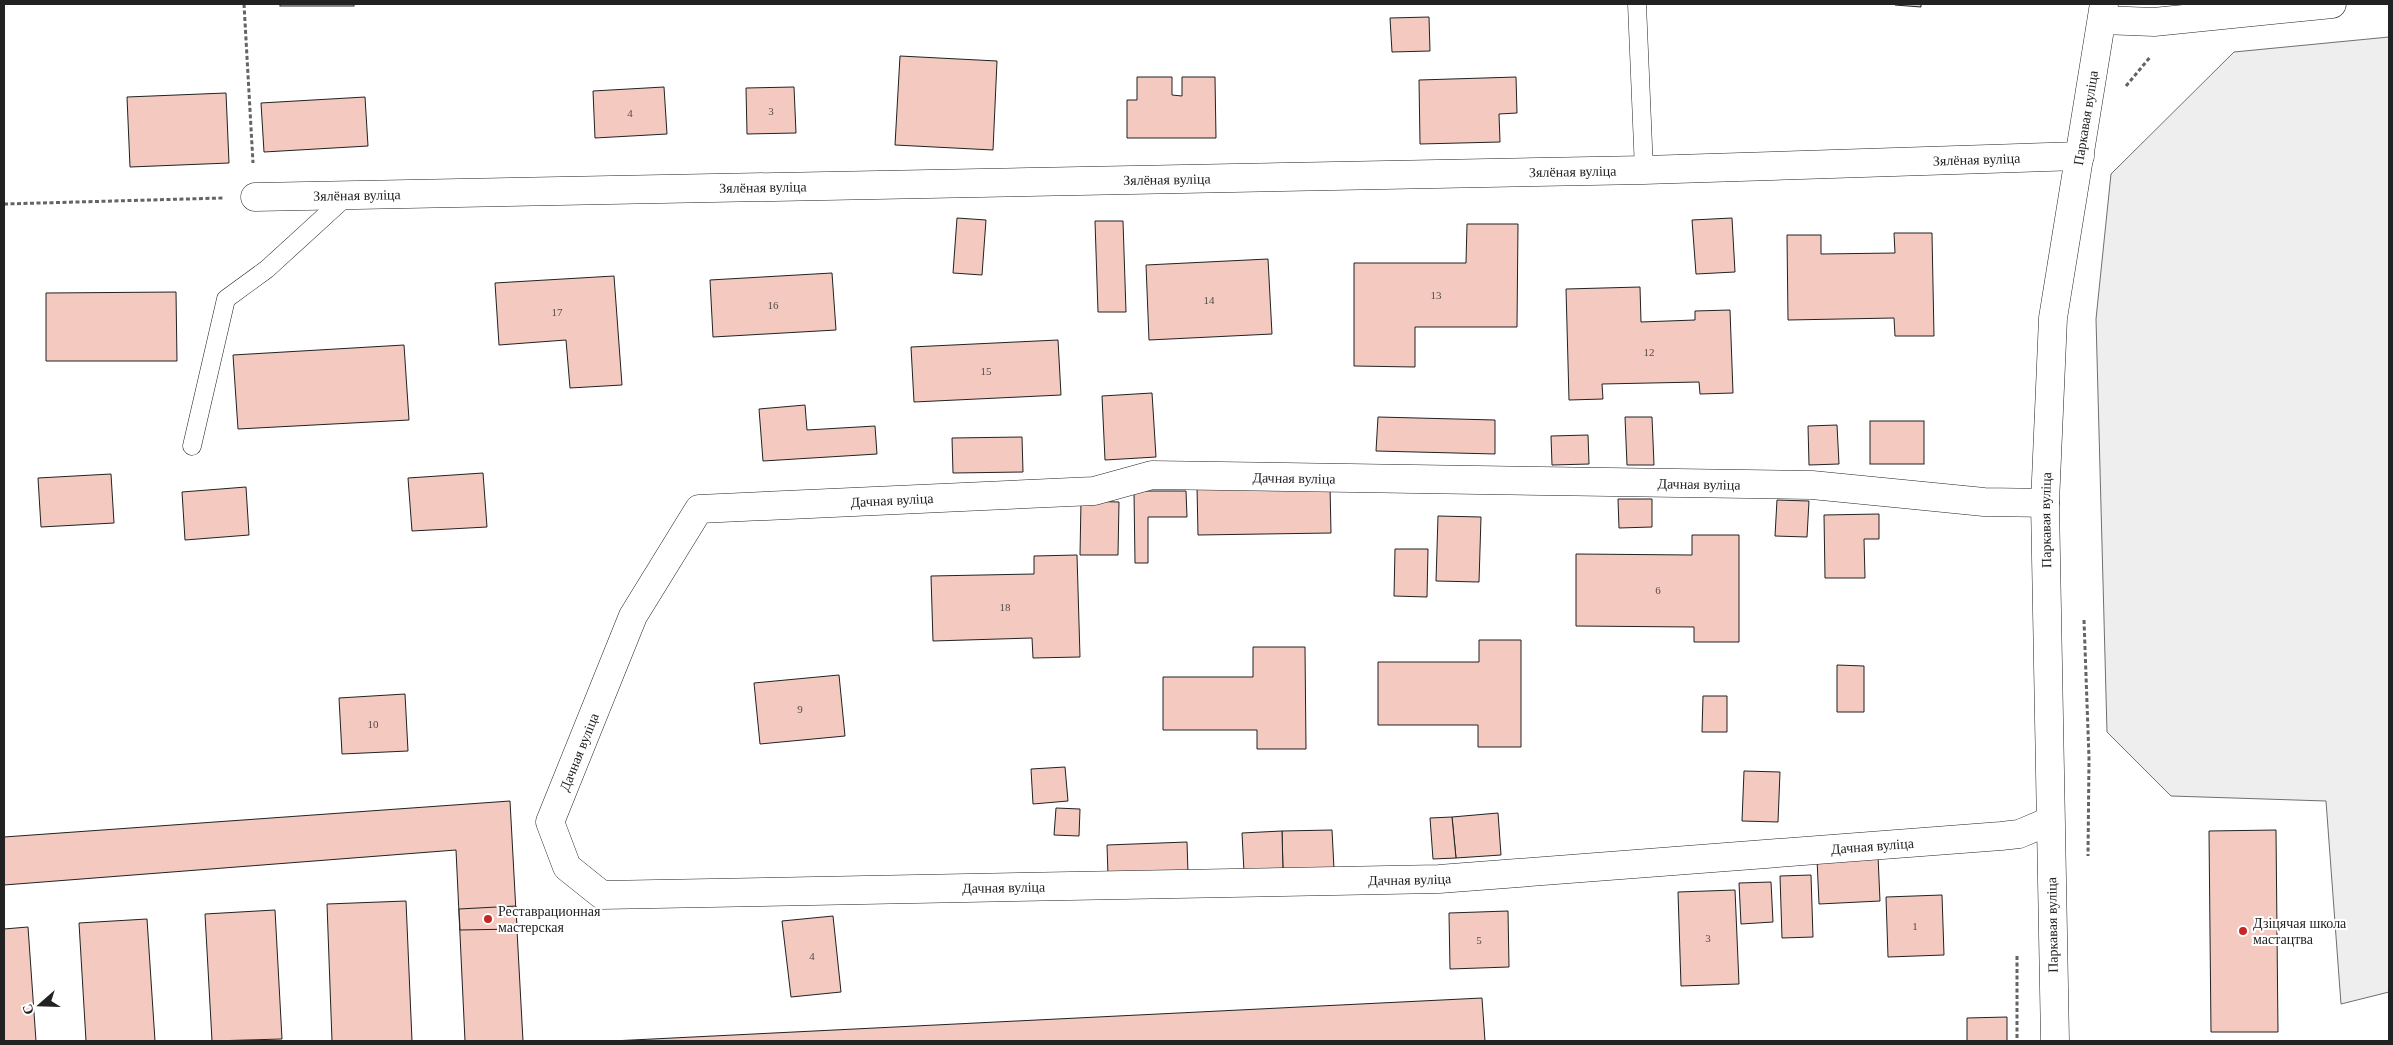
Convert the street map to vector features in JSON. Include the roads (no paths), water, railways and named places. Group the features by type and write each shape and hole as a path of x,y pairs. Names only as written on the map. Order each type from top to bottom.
{"street":[{"path":"2103,12 2154,22 2332,4"},
{"name":"Паркавая вуліца","path":"2056,1041 2045,504 2053,318 2103,12"},
{"name":"Зялёная вуліца","path":"255,197 1644,170 2080,156"},
{"name":"Дачная вуліца","path":"2045,504 1984,502 1812,485 1152,475 1094,491 699,509 633,616 550,822 566,867 602,894 1439,879 2001,836 2019,834 2050,821"}],"lane":[{"path":"1637,4 1644,170"},
{"path":"192,446 226,299 267,269 348,195"}],"place":[{"name":"Реставрационная мастерская","path":"488,919"},
{"name":"Дзіцячая школа мастацтва","path":"2243,931"}]}
